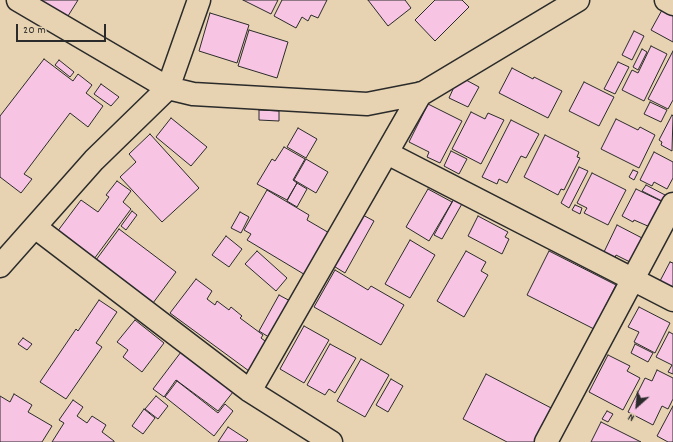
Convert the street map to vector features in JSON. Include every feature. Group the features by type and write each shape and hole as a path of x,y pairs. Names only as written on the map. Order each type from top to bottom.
{"street":[{"path":"18,0 168,88 193,94 367,104 421,93 561,3"},
{"path":"0,266 94,160 168,88 199,0"},
{"path":"666,0 673,4"},
{"path":"250,391 275,351 421,93"},
{"path":"387,153 673,300"},
{"path":"546,442 673,204"},
{"path":"35,227 250,391 331,442"}],"building":[{"path":"40,0 78,0 68,16"},
{"path":"243,0 278,0 271,14"},
{"path":"282,0 327,0 318,18 311,15 308,21 302,17 296,28 274,16"},
{"path":"368,0 405,0 411,8 388,26"},
{"path":"435,0 462,0 469,7 435,41 415,20"},
{"path":"662,10 673,16 673,42 651,30"},
{"path":"210,13 249,25 237,63 199,51"},
{"path":"249,30 288,42 277,78 238,66"},
{"path":"634,31 644,36 632,60 622,55"},
{"path":"651,46 667,54 644,101 622,90 632,70 638,73"},
{"path":"642,49 647,52 638,70 633,67"},
{"path":"673,51 673,100 668,109 648,99"},
{"path":"44,59 73,81 78,74 92,85 86,93 103,106 88,127 70,113 24,174 32,179 21,193 0,177 0,116"},
{"path":"59,60 74,72 70,77 55,65"},
{"path":"618,62 629,67 615,94 604,89"},
{"path":"512,68 533,79 534,77 562,91 548,118 499,93"},
{"path":"466,80 479,87 468,107 449,98 454,87"},
{"path":"584,82 614,97 599,126 569,111"},
{"path":"101,84 119,97 111,106 94,94"},
{"path":"650,102 667,110 661,122 644,114"},
{"path":"428,104 462,121 440,163 427,157 429,152 409,142"},
{"path":"259,110 279,111 279,121 259,120"},
{"path":"471,112 485,119 488,113 504,120 481,164 452,149"},
{"path":"672,115 672,151 661,145 662,142 659,140"},
{"path":"171,118 207,147 191,166 156,137"},
{"path":"616,119 638,130 640,127 655,135 639,168 601,149"},
{"path":"511,120 539,134 526,158 521,156 507,183 499,179 497,184 482,177"},
{"path":"298,128 317,139 306,158 287,147"},
{"path":"150,134 199,188 162,222 120,177 136,162 129,154"},
{"path":"545,135 579,152 577,157 580,158 564,190 561,189 558,195 524,177"},
{"path":"284,147 305,159 293,180 297,183 287,200 257,184 272,159 275,161"},
{"path":"451,151 467,159 459,174 444,166"},
{"path":"654,152 673,162 673,178 667,189 654,182 652,186 640,180"},
{"path":"306,159 328,172 316,193 294,180"},
{"path":"579,167 588,171 569,208 561,203"},
{"path":"633,170 638,172 634,180 629,177"},
{"path":"592,173 626,190 608,225 584,213 587,208 577,203"},
{"path":"117,181 131,191 123,202 131,209 94,259 57,232 81,200 98,212 109,197 106,195"},
{"path":"297,183 307,189 297,207 287,201"},
{"path":"646,185 665,195 662,201 642,191"},
{"path":"428,189 452,202 429,241 406,227"},
{"path":"636,189 663,202 650,227 634,220 633,222 622,216"},
{"path":"267,190 309,215 307,220 331,234 307,276 247,240 251,234 244,230"},
{"path":"455,197 463,202 442,239 434,235"},
{"path":"575,205 582,208 580,214 572,210"},
{"path":"132,211 137,215 126,230 121,226"},
{"path":"240,212 249,217 241,233 231,228"},
{"path":"361,214 374,221 345,273 332,265"},
{"path":"478,216 508,232 505,237 509,239 502,254 468,236"},
{"path":"617,225 642,238 630,262 616,255 615,258 604,252"},
{"path":"119,229 176,272 153,303 96,260"},
{"path":"226,236 242,249 229,267 212,255"},
{"path":"410,240 435,255 410,298 385,284"},
{"path":"257,251 287,278 276,291 245,264"},
{"path":"466,251 486,262 481,271 488,275 464,317 437,301"},
{"path":"549,251 616,285 594,329 527,295"},
{"path":"670,262 673,263 673,287 660,281"},
{"path":"335,270 368,290 371,286 404,305 381,345 314,307"},
{"path":"196,279 212,291 207,299 215,305 217,301 229,310 231,307 242,316 240,318 263,335 261,338 269,344 249,371 170,313"},
{"path":"279,295 292,302 272,339 259,331"},
{"path":"99,300 117,312 96,343 102,347 66,399 40,382 76,329 78,331"},
{"path":"639,307 670,323 655,353 634,342 639,332 628,327"},
{"path":"135,320 164,343 142,372 123,357 128,350 117,342"},
{"path":"304,326 329,340 304,383 280,369"},
{"path":"669,332 673,334 673,374 668,372 672,365 656,357"},
{"path":"23,338 32,344 27,350 18,344"},
{"path":"330,344 356,358 335,393 329,389 325,395 307,385"},
{"path":"635,344 653,353 648,362 631,353"},
{"path":"181,352 233,392 218,411 176,380 164,397 153,389"},
{"path":"608,355 630,366 627,371 640,378 623,410 589,392"},
{"path":"361,359 389,375 365,417 337,401"},
{"path":"657,370 673,378 673,399 668,409 662,406 653,425 628,412 645,378 652,381"},
{"path":"486,374 555,410 539,442 507,442 463,419"},
{"path":"391,379 403,386 388,412 376,405"},
{"path":"177,381 218,413 225,404 233,411 214,436 165,397"},
{"path":"14,394 32,405 28,412 52,426 42,442 0,442 0,396 10,402"},
{"path":"156,396 168,406 158,419 145,409"},
{"path":"73,400 83,407 77,416 87,423 92,416 106,425 102,432 114,442 52,442 64,423 59,420"},
{"path":"673,406 673,442 668,442 657,436"},
{"path":"144,409 155,418 143,434 132,426"},
{"path":"607,411 613,414 608,422 602,419"},
{"path":"601,422 641,442 591,442"},
{"path":"228,427 248,440 246,442 218,442"}]}
